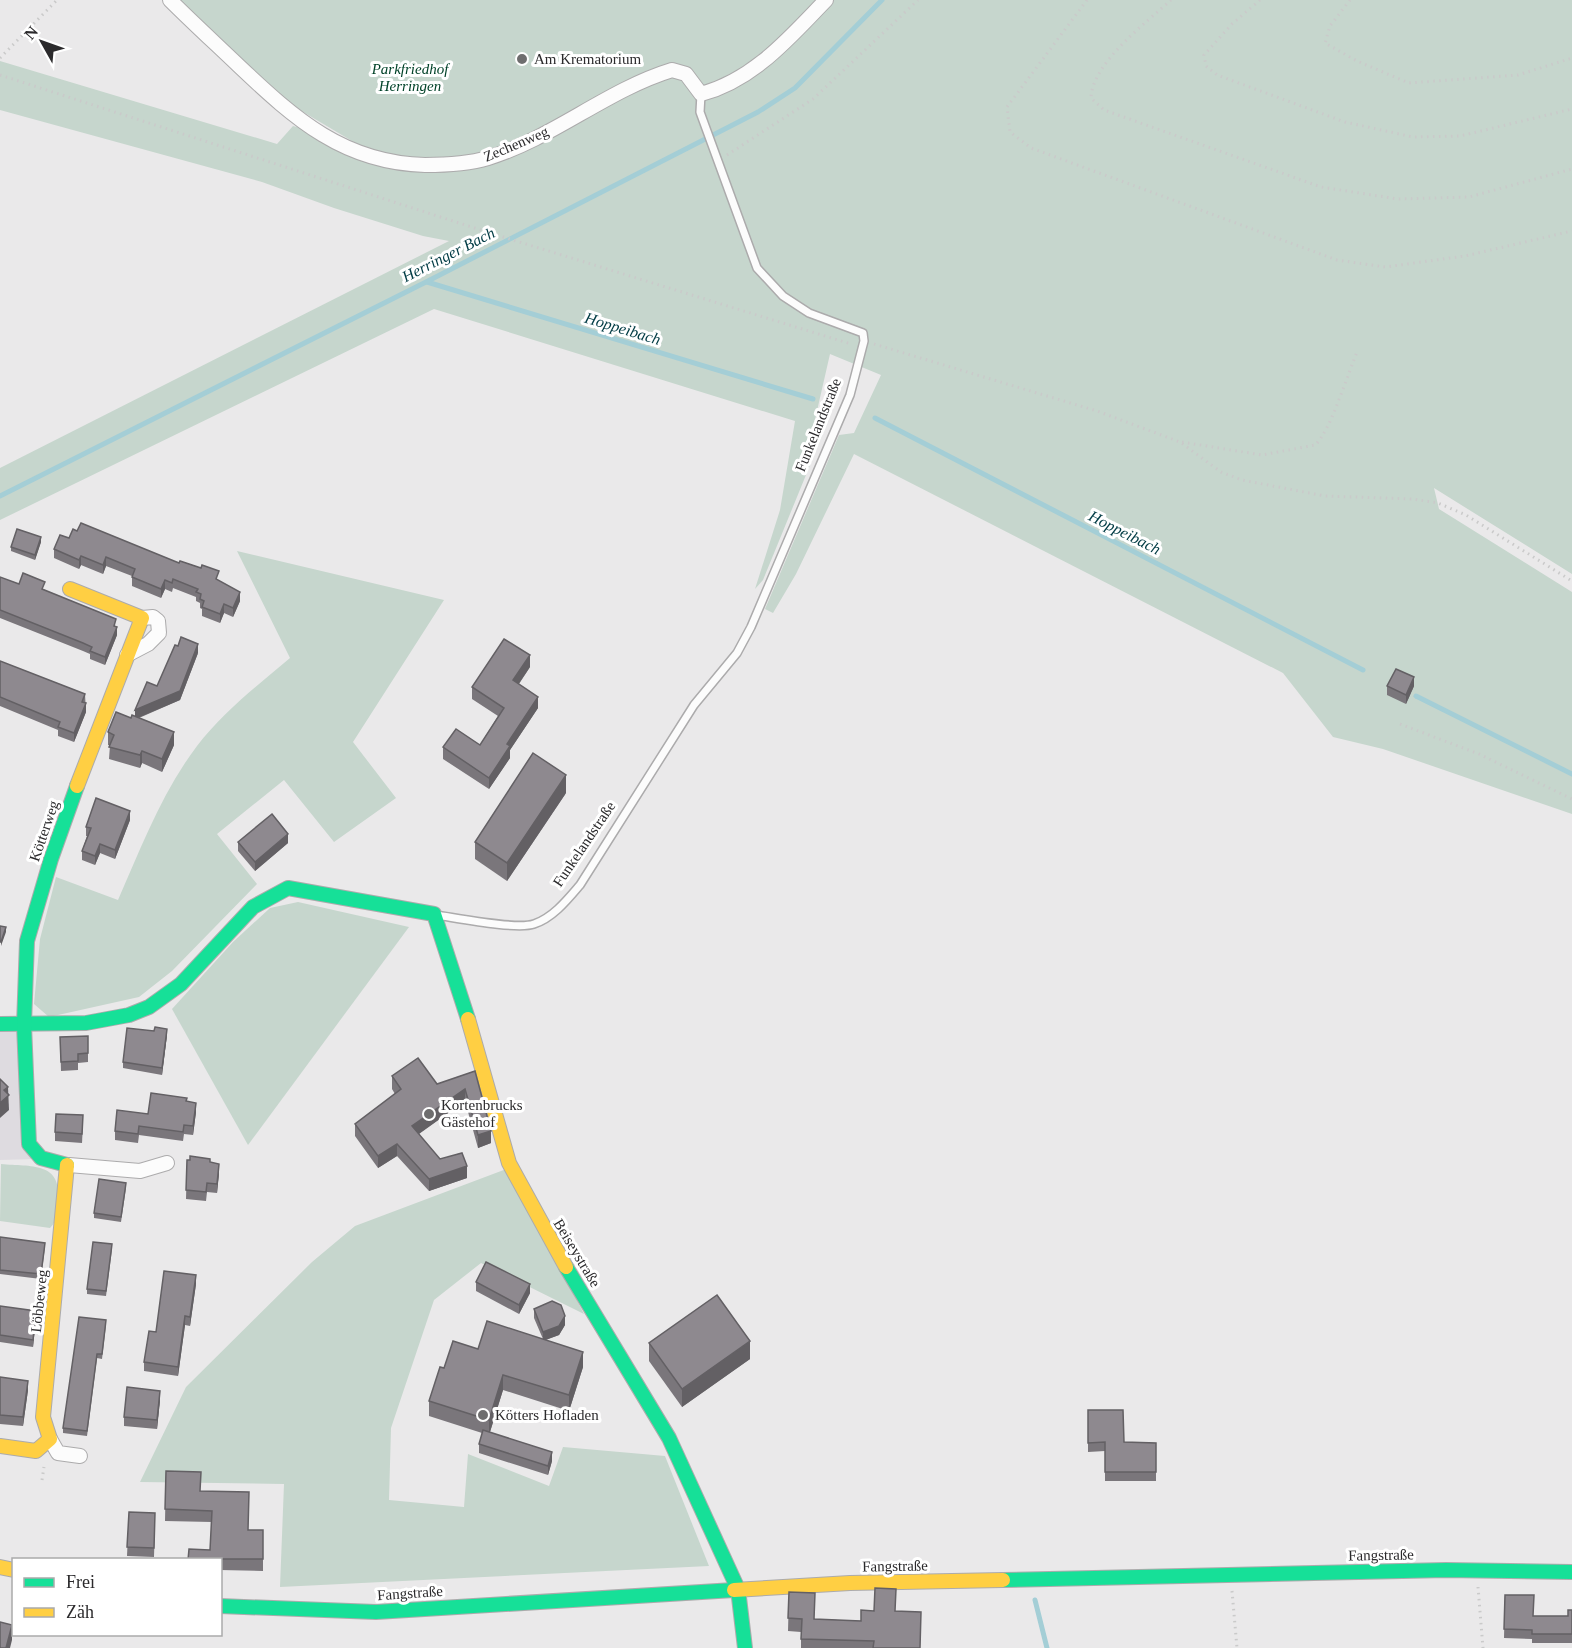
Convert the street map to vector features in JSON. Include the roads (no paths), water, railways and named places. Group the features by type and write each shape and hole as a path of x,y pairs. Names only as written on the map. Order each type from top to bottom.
{"street":[{"name":"Zechenweg","path":"170,0 281,106 343,148 374,159 404,164 458,164 488,158 672,70 686,74 701,94"},
{"path":"701,94 716,90 757,68 826,0"},
{"path":"70,590 142,618 153,617 158,621 159,633 148,644 127,656"},
{"name":"Kötterweg","path":"24,1025 27,941 33,914 98,730 142,618"},
{"name":"Funkelandstraße","path":"0,1024 66,1025 110,1018 139,1010 166,997 233,926 272,892 288,888 434,914"},
{"name":"Beiseystraße","path":"434,914 482,1062 509,1163 539,1222 669,1438 738,1589 746,1648"},
{"path":"24,1025 29,1144 35,1155 47,1163 141,1171 167,1163"},
{"name":"Löbbeweg","path":"50,1438 43,1417 69,1165"},
{"path":"0,1446 36,1450 50,1438 58,1453 80,1456"},
{"name":"Fangstraße","path":"222,1606 376,1612 850,1583 1477,1571 1572,1572"}],"lane":[{"name":"Funkelandstraße","path":"434,914 508,924 534,925 562,906 580,885 694,705 737,653 751,627 850,395 863,345 863,333 809,314 783,296 757,268 700,112 701,94"}],"waterway":[{"name":"Herringer Bach","path":"0,496 758,112 795,88 882,0"},
{"name":"Hoppeibach","path":"427,282 813,399"},
{"name":"Hoppeibach","path":"875,418 1363,670"},
{"name":"Hoppeibach","path":"1416,696 1572,774"},
{"path":"1035,1600 1047,1648"}],"place":[{"name":"Am Krematorium","path":"522,59"},
{"name":"Kortenbrucks Gästehof","path":"429,1114"},
{"name":"Kötters Hofladen","path":"483,1415"}],"park label":[{"name":"Parkfriedhof Herringen","path":"410,78"}]}
